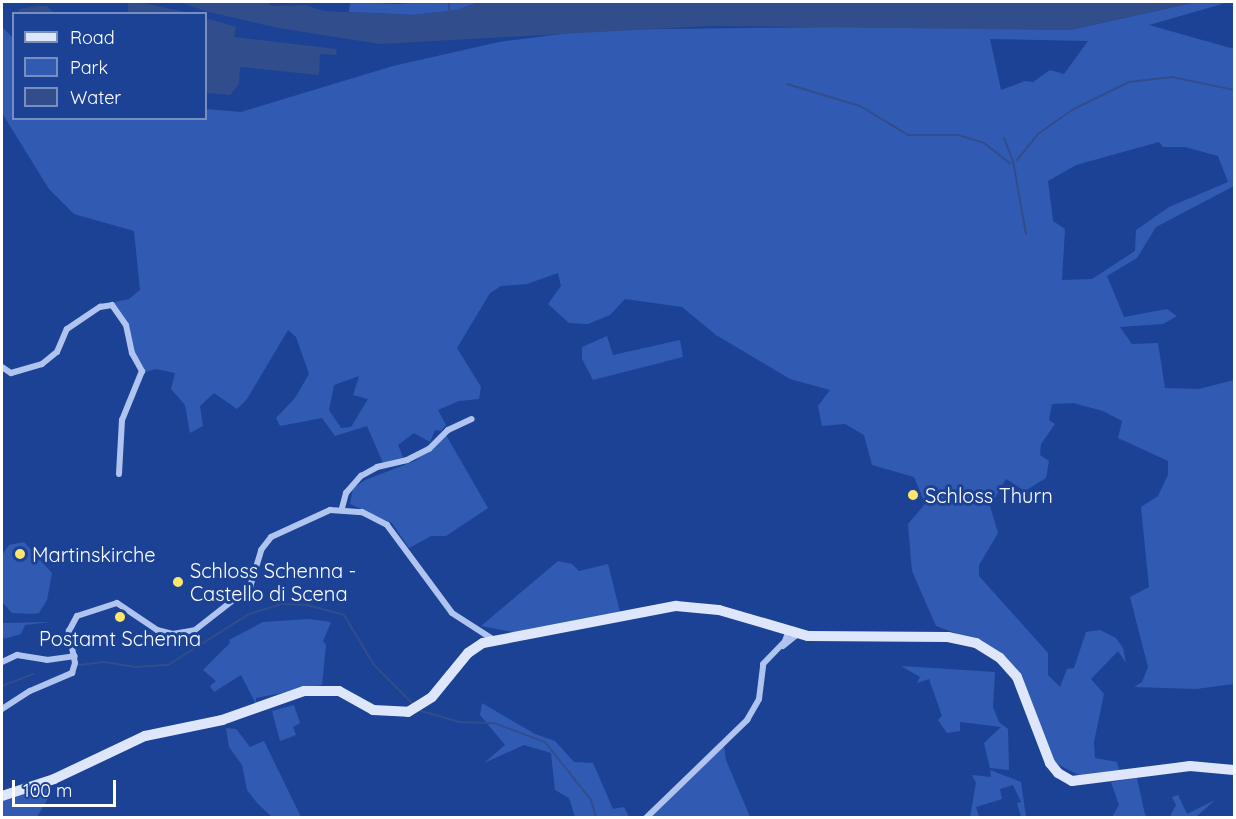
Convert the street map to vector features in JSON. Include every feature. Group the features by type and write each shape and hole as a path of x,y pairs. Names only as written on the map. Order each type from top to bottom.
{"street":[{"path":"2,367 11,373 42,364 57,352 68,330 100,307 112,305 126,325 132,353 142,370 122,420 119,474"},
{"path":"342,508 346,493 361,476 377,467 407,460 429,449 448,430 472,419"},
{"path":"2,709 30,691 68,678 75,659 69,631 77,616 117,603 157,630 173,634 195,630 250,587 261,550 271,537 302,521 342,508 377,518 387,525 442,603 485,637 509,638"},
{"path":"2,796 54,779 151,734 222,720 304,691 339,691 373,710 399,714 412,710 428,700 478,645 676,606 719,610 794,631 833,638 948,637 976,643 1000,658 1017,677 1050,763 1062,777 1072,781 1190,766 1234,770"},
{"path":"473,628 478,645"},
{"path":"646,818 747,720 759,699 763,664 794,631"},
{"path":"776,648 792,642 794,631"},
{"path":"2,662 17,656 49,660 75,659"}],"green space":[{"path":"350,2 395,4 479,2 457,10 414,15 349,12"},
{"path":"1197,2 1229,2 1149,25 1234,49 1234,186 1156,227 1137,258 1107,276 1124,317 1167,309 1177,316 1163,324 1120,327 1132,344 1158,343 1165,388 1199,389 1234,380 1234,684 1196,689 1134,687 1142,682 1148,667 1130,597 1149,587 1141,507 1158,496 1168,475 1168,461 1118,438 1122,421 1103,411 1073,403 1052,404 1049,420 1055,424 1041,444 1040,455 1049,461 1046,478 1025,491 1006,479 990,506 998,533 979,565 979,576 1048,653 1048,675 1060,687 1067,669 1074,668 1086,632 1100,630 1116,638 1123,648 1126,663 1118,651 1091,679 1104,694 1094,742 1095,758 1117,762 1120,772 1081,776 1055,763 1033,706 986,644 936,626 912,571 908,524 925,504 914,477 872,465 864,435 845,424 822,426 818,406 830,390 790,379 716,335 682,307 625,299 610,315 588,324 569,323 548,304 561,286 558,273 527,284 501,286 490,293 457,348 481,387 479,399 459,401 438,410 446,425 441,431 435,430 430,442 414,433 398,445 403,457 383,463 367,426 335,436 322,418 280,426 276,418 295,398 309,374 296,337 288,330 247,399 237,409 214,393 200,406 203,426 190,433 185,405 171,389 175,373 156,369 141,373 126,325 107,304 129,299 140,290 134,231 74,214 49,189 2,113 2,27 12,37 12,120 207,120 207,109 241,112 393,66 499,42 594,30 911,26 1070,30","holes":["990,39 1088,41 1064,74 1050,70 1033,82 1025,81 1001,90","1159,142 1163,147 1185,147 1218,156 1228,182 1169,207 1136,230 1135,251 1092,279 1062,280 1065,229 1053,221 1048,181 1076,165","359,376 353,395 368,399 351,427 341,428 329,410 334,385"]},
{"path":"607,336 613,355 680,340 683,357 593,380 582,359 582,347"},
{"path":"446,435 488,508 446,536 431,536 409,548 392,523 350,504 353,489 365,480 415,461"},
{"path":"24,542 52,573 47,600 39,613 12,613 2,602 2,555 9,545"},
{"path":"558,561 572,564 579,571 608,564 620,612 518,633 481,626"},
{"path":"309,619 331,622 323,641 326,645 322,685 256,698 256,704 241,675 214,692 210,686 216,681 203,670 230,643 229,640 263,622"},
{"path":"51,622 25,625 21,634 4,639 2,634 2,623"},
{"path":"901,666 995,672 993,707 999,722 1008,729 1009,770 990,768 984,743 1001,727 960,722 960,731 947,733 938,720 942,716 929,679 917,683 920,677"},
{"path":"482,703 535,734 555,741 574,762 593,763 613,809 624,807 629,817 575,817 569,798 555,790 551,753 524,745 484,763 505,745 480,715"},
{"path":"294,705 300,723 293,727 296,735 280,741 272,711"},
{"path":"226,728 236,729 250,747 264,741 301,817 272,817 258,804 247,790 242,765 229,747"},
{"path":"724,746 726,760 750,817 646,818"},
{"path":"990,770 1021,782 1026,817 1021,817 1017,803 1021,802 1013,785 1000,789 1002,799 976,807 979,817 970,817 976,783 972,775 991,777"},
{"path":"1137,778 1145,815 1149,817 1112,817 1119,805 1111,782"},
{"path":"47,788 50,795 37,817 2,818 2,801"},
{"path":"1178,795 1187,814 1215,800 1196,817 1169,818 1176,805 1172,797"}],"water":[{"path":"128,2 138,2 185,12 128,12"},
{"path":"180,2 267,2 271,6 305,5 324,11 414,15 457,10 479,2 1197,2 1070,30 708,26 380,44 278,28 205,11"},
{"path":"47,6 53,12 19,12 19,9"},
{"path":"207,18 236,27 234,37 337,49 336,55 320,54 319,75 240,67 239,84 230,95 207,93"}],"waterway":[{"path":"449,2 449,14"},
{"path":"1017,160 1038,134 1072,110 1129,82 1172,77 1234,90"},
{"path":"787,84 860,106 908,135 958,135 984,143 1010,163"},
{"path":"1004,138 1013,161 1026,234"},
{"path":"79,665 104,662 136,667 168,665 249,614 282,604 307,605 344,615 374,665 414,705"},
{"path":"2,686 34,674"},
{"path":"418,710 459,722 494,723 545,742 591,800 596,818"}],"place":[{"name":"Schloss Thurn","path":"913,495"},
{"name":"Martinskirche","path":"20,554"},
{"name":"Schloss Schenna - Castello di Scena","path":"178,582"},
{"name":"Postamt Schenna","path":"120,617"}]}
